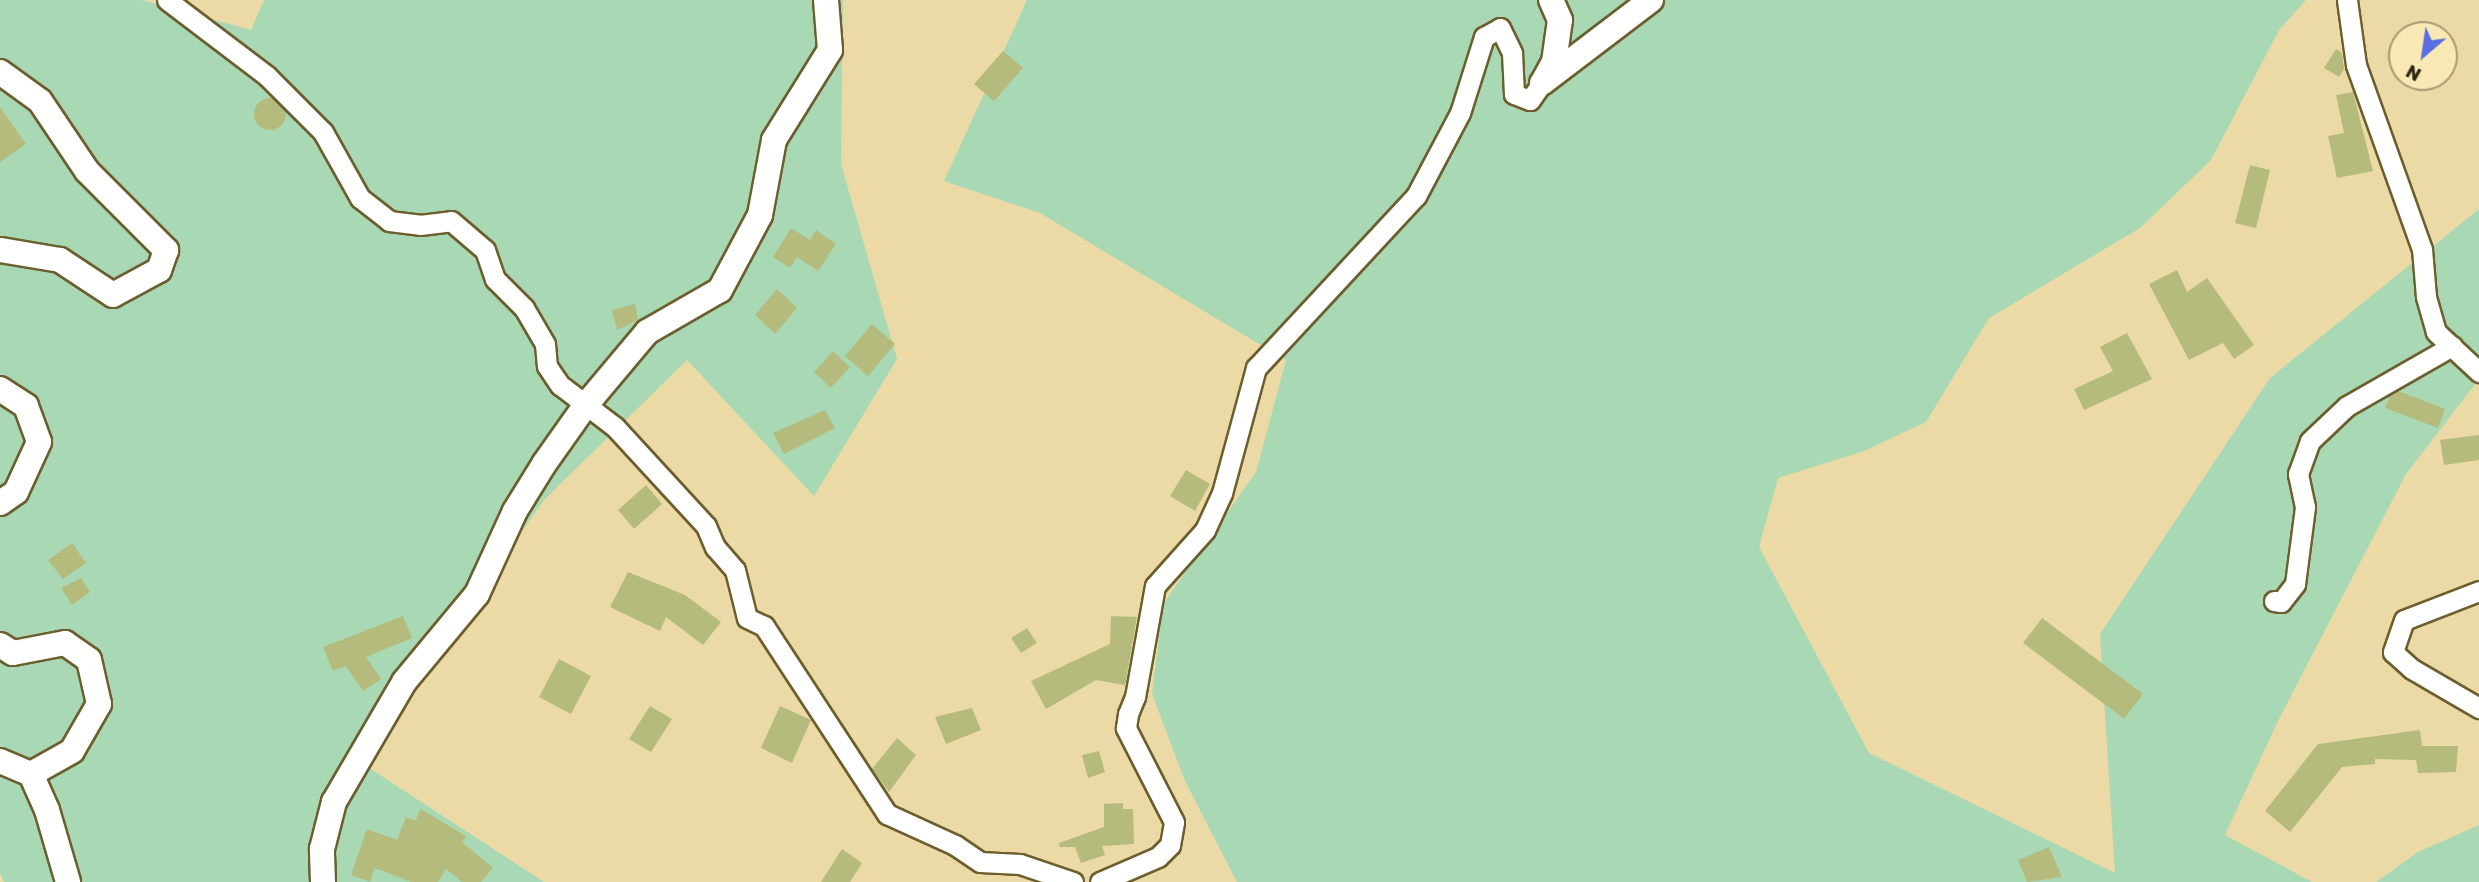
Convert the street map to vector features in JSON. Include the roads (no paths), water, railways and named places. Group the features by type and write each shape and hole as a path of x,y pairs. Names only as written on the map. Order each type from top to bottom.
{"street":[{"path":"167,0 267,76 323,132 360,198 389,221 420,225 451,222 485,250 495,279 524,309 545,344 547,366 585,406 615,427 706,526 715,547 735,570 747,618 764,626 887,814 955,845 980,862 1020,864 1073,882"},
{"path":"323,882 322,849 334,802 404,682 477,594 515,511 585,406 647,332 720,289 760,215 774,140 830,50 827,0"},
{"path":"1100,882 1158,857 1170,845 1174,822 1126,728 1128,714 1135,696 1155,586 1205,530 1216,505 1256,368 1416,197 1460,113 1484,37 1500,28 1512,52 1514,94 1531,100 1554,62 1560,20 1551,0"},
{"path":"1542,83 1651,0"},
{"path":"2346,1 2356,65 2422,249 2426,297 2436,332 2479,372"},
{"path":"0,72 40,101 87,171 166,250 159,270 113,295 60,260 0,250"},
{"path":"2274,601 2281,602 2295,584 2305,507 2298,474 2310,441 2347,406 2452,346"},
{"path":"0,389 26,406 39,442 16,492 0,503"},
{"path":"2479,591 2404,620 2393,652 2412,669 2479,708"},
{"path":"0,645 13,653 65,643 89,660 99,704 72,751 30,774"},
{"path":"0,761 30,774 47,810 68,882"}]}
